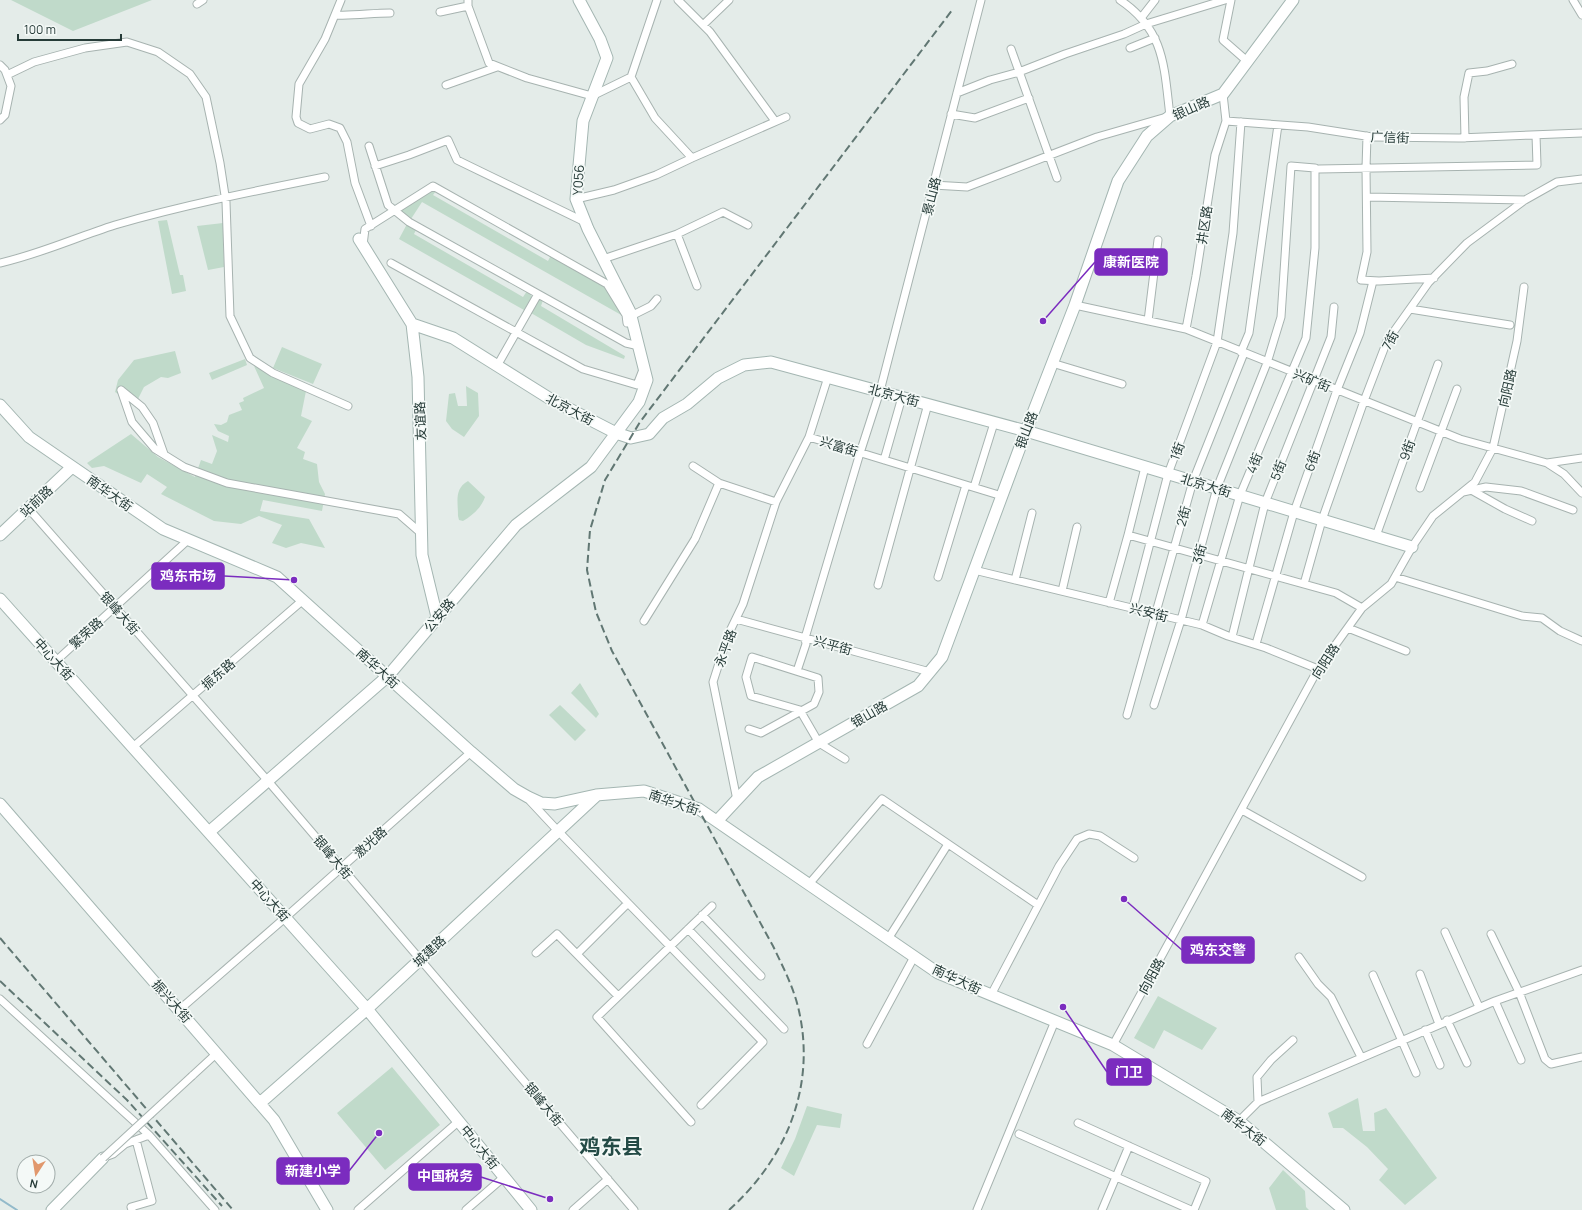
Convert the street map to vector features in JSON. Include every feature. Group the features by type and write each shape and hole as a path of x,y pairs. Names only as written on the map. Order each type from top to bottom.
{"street":[{"path":"341,0 325,39 299,84 296,117 298,122 310,129 329,124 340,128 348,142 355,182 371,226"},
{"name":"Y056","path":"580,0 600,39 607,58 584,121 576,199 631,316 636,345 647,380"},
{"path":"440,12 468,3 489,63 527,78 592,96 631,78 657,0"},
{"path":"678,0 710,32 775,121"},
{"path":"703,25 729,0"},
{"name":"景山路","path":"797,671 806,644 805,638 860,453 880,392 981,0"},
{"path":"933,185 968,187 1097,137 1170,116 1164,64 1152,31 1135,10 1120,0"},
{"path":"1141,18 1155,0"},
{"path":"957,93 990,80 1020,72 1065,54 1124,34 1146,24 1225,0"},
{"path":"1231,0 1223,40 1247,61"},
{"name":"银山路","path":"717,821 758,777 918,686 942,657 1026,431 1075,305 1118,181 1147,136 1170,116 1222,94 1293,0"},
{"path":"1574,0 1582,15"},
{"path":"336,15 354,16 371,13 390,13"},
{"path":"1130,48 1155,38"},
{"path":"7,75 34,62 92,47 127,42 158,52 190,74 206,97 226,198 230,316 250,358 273,373 348,406"},
{"path":"1011,49 1057,178"},
{"path":"1465,138 1464,97 1469,73 1487,71 1512,64"},
{"path":"0,65 5,70 11,86 5,115 0,120"},
{"path":"446,85 497,66"},
{"path":"631,78 655,118 692,158"},
{"path":"1222,94 1226,121"},
{"path":"951,114 975,118 1029,98"},
{"path":"576,199 614,190 656,175 786,117"},
{"name":"广信街","path":"1226,121 1308,127 1368,136 1465,138 1582,133"},
{"name":"井区路","path":"1186,329 1215,155 1226,121"},
{"name":"1街","path":"1132,608 1168,474 1217,342 1233,233 1241,122"},
{"name":"2街","path":"1127,715 1193,482 1249,333 1278,125"},
{"path":"1319,170 1537,165 1536,135"},
{"path":"1368,136 1366,168 1367,252 1361,280 1434,278"},
{"path":"375,166 448,140 457,160 586,222"},
{"path":"361,242 365,230 395,211 433,186 607,284 626,315 636,345 626,343 409,222 395,211 388,205 369,146"},
{"name":"4街","path":"1202,625 1240,495 1306,338 1315,248 1316,168 1291,166 1280,317 1267,362"},
{"path":"0,263 27,257 115,226 193,205 325,176"},
{"name":"7街","path":"1304,584 1322,520 1387,341 1434,278 1467,243 1525,200 1557,182 1582,179"},
{"path":"1367,197 1525,200"},
{"path":"603,259 677,234 723,212 748,226"},
{"path":"677,234 698,286"},
{"path":"1148,321 1158,240"},
{"name":"友谊路","path":"361,242 412,324 418,376 422,555 437,617"},
{"path":"391,263 583,369 637,385 644,367"},
{"name":"6街","path":"1256,644 1294,512 1337,390 1360,333 1373,280"},
{"name":"向阳路","path":"1113,1045 1318,669 1362,608 1391,584 1412,547 1433,516 1475,482 1493,448 1517,341 1524,287"},
{"path":"497,366 538,294"},
{"path":"631,316 650,306 657,299"},
{"name":"兴矿街","path":"1075,305 1186,329 1242,353 1441,432 1460,439 1547,463"},
{"name":"5街","path":"1232,637 1265,503 1331,337 1334,307"},
{"path":"1410,309 1510,325"},
{"name":"北京大街","path":"412,324 453,338 552,400 616,433 631,438 649,434 664,418 687,404 718,378 744,365 771,362 1026,431 1412,547"},
{"name":"3街","path":"1154,705 1181,620 1217,488 1267,362"},
{"path":"1052,363 1122,384"},
{"name":"9街","path":"1376,536 1438,364"},
{"path":"809,437 828,377"},
{"name":"公安路","path":"210,832 388,676 516,525 591,467 639,402 647,380"},
{"path":"1420,488 1457,389"},
{"path":"164,454 153,423 142,407 121,390 132,422 155,448 164,454 184,467 226,482 399,514 422,534"},
{"path":"884,460 902,397"},
{"path":"878,585 928,404"},
{"name":"南华大街","path":"0,405 29,438 163,530 277,577 514,789 542,803 555,804 596,795 644,791 699,809 938,973 1113,1045 1239,1121 1344,1210"},
{"path":"974,487 994,422"},
{"name":"兴富街","path":"776,502 809,437 1002,496"},
{"path":"1547,463 1582,458"},
{"path":"1547,463 1564,474 1582,493"},
{"path":"693,466 719,483 776,502"},
{"name":"站前路","path":"0,535 72,467"},
{"path":"1109,603 1145,467"},
{"path":"644,621 695,539 719,483"},
{"path":"938,577 966,485"},
{"path":"1463,492 1486,487 1521,491 1573,510"},
{"path":"1473,491 1505,509 1532,521"},
{"name":"永平路","path":"737,800 713,682 728,634 743,604 776,502"},
{"name":"银峰大街","path":"28,508 268,781 634,1210"},
{"path":"1016,580 1032,513"},
{"path":"1062,591 1077,527"},
{"path":"1128,535 1276,575 1336,593 1362,608"},
{"name":"繁荣路","path":"56,660 188,540"},
{"name":"兴安街","path":"974,570 1202,625 1232,637 1256,644 1318,669"},
{"path":"1395,577 1522,616 1542,618 1560,631 1582,641"},
{"name":"中心大街","path":"0,599 367,1009 530,1210"},
{"name":"振东路","path":"133,747 303,600"},
{"name":"兴平街","path":"736,619 930,672"},
{"path":"1348,628 1406,651"},
{"path":"749,729 761,732 801,712 814,704 819,692 818,678 752,657 746,677 751,696 800,710 801,712 819,743 845,759"},
{"name":"激光路","path":"179,1010 471,752"},
{"name":"城建路","path":"260,1103 367,1009 596,795"},
{"path":"528,797 558,831 763,1042 701,1105"},
{"path":"809,884 882,799 1038,905"},
{"name":"振兴大街","path":"0,804 274,1120 327,1210"},
{"path":"1242,810 1362,877"},
{"path":"991,995 1059,866 1077,839 1089,834 1100,836 1134,858"},
{"path":"888,939 948,844"},
{"path":"577,954 628,903"},
{"path":"691,1122 597,1016 712,906"},
{"path":"702,915 761,976"},
{"path":"688,929 784,1029"},
{"path":"1445,932 1479,1007"},
{"path":"536,953 557,934 618,996"},
{"path":"1491,934 1519,992 1545,1059 1551,1064 1582,1057"},
{"path":"1299,956 1318,984 1331,997 1361,1057"},
{"path":"867,1044 914,957"},
{"path":"1239,1121 1258,1102 1361,1057 1389,1047 1447,1020 1494,1001 1582,970"},
{"path":"1420,974 1439,1024"},
{"path":"1373,975 1416,1073"},
{"path":"0,999 149,1135 215,1210"},
{"path":"1494,1001 1521,1060"},
{"path":"1447,1020 1467,1064"},
{"path":"977,1210 1055,1021"},
{"path":"1425,1030 1440,1065"},
{"path":"1258,1102 1257,1078 1271,1060 1293,1040"},
{"path":"52,1210 103,1158 217,1053"},
{"path":"358,1210 458,1121"},
{"path":"1078,1123 1206,1181 1194,1210"},
{"path":"1020,1134 1191,1210"},
{"path":"103,1158 113,1154 125,1144 149,1135"},
{"path":"132,1210 131,1207 152,1201 136,1140"},
{"path":"1102,1210 1129,1146"},
{"path":"466,1210 504,1177"},
{"path":"573,1210 608,1179"}],"green space":[{"path":"11,0 152,0 73,31"},
{"path":"436,191 433,195 548,261 551,255 606,286 623,316 422,202 411,219 402,213 402,209 429,192"},
{"path":"167,220 180,275 183,275 186,291 172,294 158,221"},
{"path":"223,223 224,267 208,270 197,226"},
{"path":"407,224 416,230 414,234 523,297 527,291 532,297 524,310 399,239"},
{"path":"539,300 543,300 541,306 625,356 624,359 586,345 531,313"},
{"path":"282,347 322,364 313,384 273,368"},
{"path":"175,351 181,373 168,378 161,377 144,387 135,405 115,392 118,380 134,360"},
{"path":"245,359 247,365 212,380 209,373"},
{"path":"254,366 306,391 301,416 312,421 297,448 305,452 303,459 317,464 319,482 325,494 322,511 263,500 260,511 309,519 325,548 301,543 286,548 272,543 282,525 259,516 241,524 214,521 161,494 167,487 147,474 141,483 104,466 92,468 87,463 131,434 158,457 195,477 201,460 212,464 217,451 212,435 228,442 229,436 218,431 214,424 221,425 227,422 229,415 242,410 239,403 244,401 243,398 264,388"},
{"path":"466,386 478,393 479,416 464,437 452,429 446,421 449,394 455,393 458,406 467,406"},
{"path":"468,481 485,497 476,511 463,521 459,520 457,500 461,488"},
{"path":"580,683 599,714 596,718 571,693"},
{"path":"560,705 586,730 575,741 549,715"},
{"path":"1158,996 1217,1028 1202,1050 1164,1030 1154,1049 1134,1038"},
{"path":"392,1067 440,1125 385,1170 337,1113"},
{"path":"1358,1098 1363,1131 1375,1131 1374,1113 1386,1108 1437,1178 1405,1205 1379,1180 1388,1169 1367,1147 1343,1128 1333,1128 1328,1113"},
{"path":"807,1106 842,1114 840,1128 817,1125 794,1176 781,1168 795,1139"},
{"path":"1283,1170 1305,1191 1306,1207 1309,1210 1276,1210 1269,1188"}],"waterway":[{"path":"0,1199 17,1210"}],"railway":[{"path":"729,1210 749,1190 766,1168 781,1145 792,1120 799,1094 803,1067 803,1039 799,1011 791,986 773,946 612,651 596,612 587,570 590,530 605,480 640,422 953,9"},
{"path":"0,938 233,1210"},
{"path":"0,981 127,1100 222,1206"}],"place":[{"name":"康新医院","path":"1043,321"},
{"name":"鸡东市场","path":"294,580"},
{"name":"鸡东交警","path":"1124,899"},
{"name":"门卫","path":"1063,1007"},
{"name":"新建小学","path":"379,1133"},
{"name":"中国税务","path":"550,1199"}],"district":[{"name":"鸡东县","path":"611,1147"}]}
